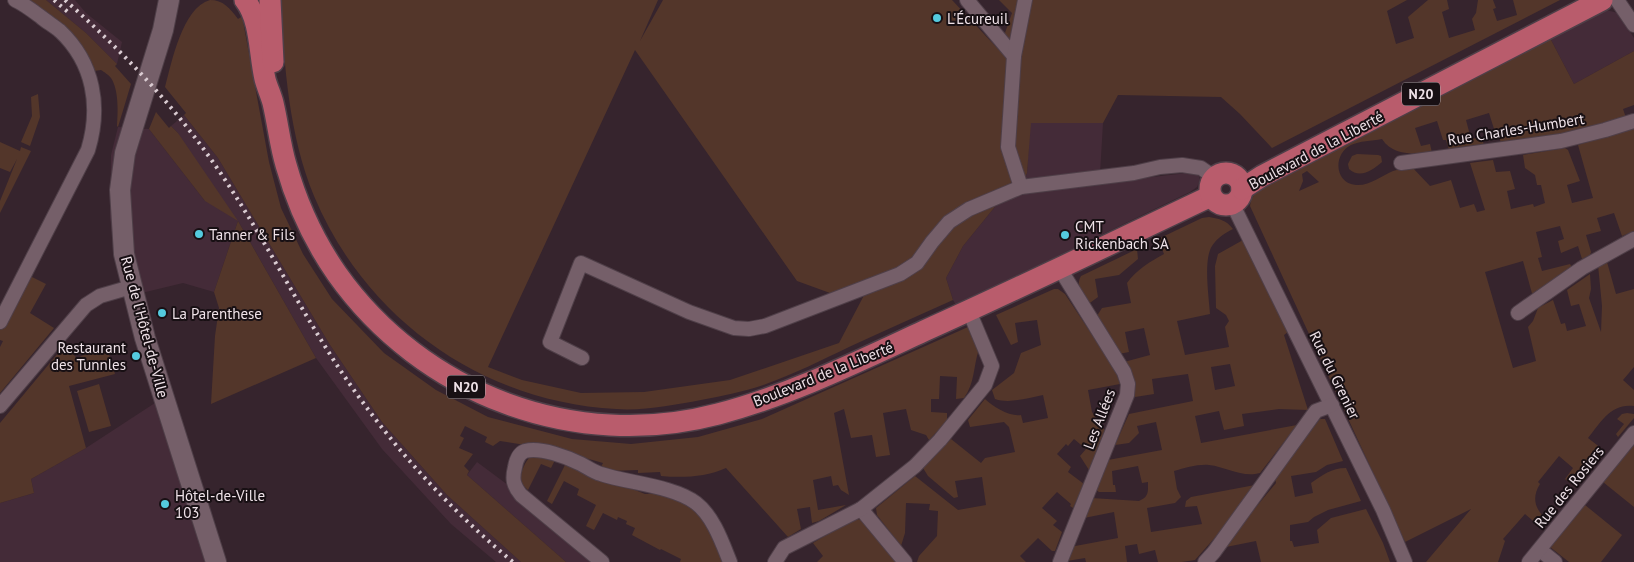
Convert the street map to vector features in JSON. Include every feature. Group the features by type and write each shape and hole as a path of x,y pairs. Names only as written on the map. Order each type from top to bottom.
{"main road":[{"name":"Rue de l'Hôtel-de-Ville","path":"169,0 163,30 130,134 121,175 120,190 124,254 145,338 216,562"},
{"name":"Rue de l'Hôtel-de-Ville","path":"163,30 183,0"},
{"name":"Boulevard de la Liberté","path":"245,0 255,21 264,74 286,165 302,211 324,253 351,293 386,330 425,362 473,390 528,412 583,424 614,426 670,424 702,418 788,392 1060,269 1213,187"},
{"name":"Boulevard de la Liberté","path":"270,0 274,78 273,105"},
{"name":"Boulevard de la Liberté","path":"1237,190 1260,166 1583,0"},
{"name":"Boulevard de la Liberté","path":"1237,190 1602,0"},
{"name":"N20","path":"1213,187 1226,172 1237,190"},
{"path":"1213,187 1214,200 1223,204 1237,190"}],"street":[{"path":"0,322 84,158 92,134 94,119 93,93 88,74 73,47 60,31 15,0"},
{"path":"967,0 1014,56"},
{"path":"1021,188 1008,147 1014,56 1025,0"},
{"path":"1618,0 1634,26"},
{"name":"Rue Charles-Humbert","path":"1401,163 1561,142 1634,121"},
{"path":"582,358 550,342 581,263 690,312 734,328 750,329 765,326 900,274 917,263 950,222 969,209 1021,188 1182,165 1201,168 1213,187"},
{"name":"Rue du Grenier","path":"1237,190 1332,405 1383,510 1405,562"},
{"path":"1518,313 1582,268 1634,240"},
{"name":"Les Allées","path":"1060,269 1124,372 1128,384 1127,395 1060,562"},
{"path":"0,406 86,305 106,293 132,287"},
{"path":"775,562 784,548 861,509 915,466 940,440 985,385 992,366 969,311"},
{"path":"1205,562 1316,411 1332,405"},
{"name":"Rue des Rosiers","path":"1529,562 1634,432"},
{"path":"602,562 521,495 515,487 513,481 516,463 524,451 554,454 567,458 599,474 672,491 690,499 707,515 722,542 730,562"},
{"path":"861,509 906,562"},
{"path":"1540,550 1555,562"}],"shaded area":[{"path":"28,0 46,0 86,33 117,64 115,66 131,84 118,127 117,95 111,78 101,70 94,71"},
{"path":"46,0 75,0 86,13 122,42 117,64 86,33"},
{"path":"210,0 222,3 238,19 241,17 243,21 269,162 281,208 303,254 332,299 384,353 436,390 488,417 572,439 631,444 698,437 762,419 968,327 979,349 968,392 964,398 956,399 957,377 940,376 939,399 931,399 931,412 947,413 947,421 929,440 926,435 911,430 906,409 883,413 890,455 876,457 872,435 851,438 844,409 834,413 849,495 841,490 838,485 833,486 831,476 813,480 818,510 846,505 819,521 812,523 810,507 797,509 801,529 788,537 726,468 702,475 686,477 661,476 660,472 638,473 638,470 609,471 600,469 603,463 557,450 500,441 493,446 485,442 487,437 465,426 460,436 464,438 459,448 473,454 464,466 469,471 467,475 566,562 521,562 447,495 382,422 330,345 218,158 184,115 186,113 165,87 185,24 200,5"},
{"path":"281,0 658,0 640,41 663,0 952,0 999,50 1012,13 999,0 1407,0 1387,11 1396,44 1414,38 1408,17 1428,0 1447,0 1449,9 1442,12 1449,38 1475,30 1472,19 1476,13 1478,0 1493,0 1496,8 1493,9 1497,21 1517,15 1513,0 1560,0 1272,148 1221,97 1118,95 1103,123 1031,123 1027,173 1021,187 998,203 963,246 946,278 953,300 766,384 691,402 637,409 616,409 567,403 520,390 476,371 435,346 397,316 364,281 336,240 314,196 306,173 293,125","holes":["635,50 797,281 830,293 872,280 839,343 730,380 644,392 581,393 522,380 488,367"]},
{"path":"1606,10 1618,13 1634,38 1634,51 1574,84 1550,38"},
{"path":"1550,38 1574,84 1634,51 1634,105 1623,109 1626,118 1568,134 1501,144 1489,113 1466,120 1471,139 1482,137 1484,146 1449,150 1446,140 1443,140 1437,121 1415,128 1421,146 1430,144 1432,153 1404,153 1387,145 1382,139 1351,145 1345,149 1339,161 1338,168 1343,179 1356,185 1371,182 1393,171 1411,166 1430,186 1451,180 1460,208 1474,204 1477,212 1485,210 1470,163 1493,160 1496,172 1510,171 1515,189 1507,191 1511,209 1533,204 1534,207 1545,203 1541,185 1537,185 1535,175 1525,168 1523,155 1565,148 1568,150 1580,181 1567,185 1572,203 1593,198 1578,145 1634,127 1634,231 1622,236 1614,213 1597,218 1601,231 1586,235 1591,252 1590,255 1582,259 1578,246 1561,253 1558,241 1564,239 1560,226 1536,232 1542,257 1538,258 1542,271 1570,264 1573,269 1533,297 1523,261 1485,272 1513,368 1536,361 1528,327 1533,321 1538,308 1553,300 1561,324 1565,323 1567,331 1586,326 1579,304 1571,306 1567,290 1590,274 1591,289 1589,298 1601,332 1602,306 1598,265 1607,262 1616,294 1634,289 1634,367 1623,380 1634,390 1634,406 1619,407 1607,415 1588,438 1606,452 1576,488 1565,479 1573,468 1559,456 1538,482 1540,484 1537,489 1535,502 1539,511 1546,519 1539,526 1525,514 1503,539 1505,541 1498,562 1426,562 1471,509 1405,542 1250,206 1256,191","holes":["1307,171 1319,182 1299,191 1303,181 1302,174"]},
{"path":"38,94 40,117 30,146 21,142 32,116 31,97"},
{"path":"156,112 169,128 171,126 178,133 238,221 205,201 149,129"},
{"path":"184,115 218,158 330,345 382,422 447,495 521,562 496,562 451,524 382,449 316,358 238,221 214,292 183,283 125,297 115,255 110,218 111,155 118,127 149,129 205,201 178,133 171,126"},
{"path":"1030,123 1103,123 1100,174 1023,183 1027,173"},
{"path":"0,142 20,151 21,147 31,151 0,213 0,201 17,159 10,172 0,168"},
{"path":"1357,154 1378,155 1381,156 1382,162 1366,172 1353,172 1349,169 1348,164 1352,156"},
{"path":"1187,173 1199,176 1200,180 1197,187 1190,192 956,305 953,300 946,278 963,246 998,203 1013,193"},
{"path":"1202,218 1220,219 1233,229 1216,241 1209,252 1207,279 1210,314 1177,321 1185,355 1229,347 1225,327 1229,321 1226,315 1216,308 1215,266 1218,254 1243,240 1288,332 1284,335 1308,410 1279,409 1242,414 1244,426 1224,430 1219,411 1195,416 1201,443 1297,425 1260,473 1247,474 1205,465 1174,471 1177,489 1181,497 1175,503 1147,508 1151,532 1202,524 1197,506 1185,507 1186,501 1191,497 1255,485 1226,525 1195,560 1158,562 1155,550 1139,554 1137,544 1125,546 1127,562 1086,562 1085,558 1067,561 1070,547 1118,538 1114,512 1084,518 1091,498 1139,501 1145,498 1147,494 1148,482 1142,483 1138,466 1112,471 1113,485 1115,485 1116,492 1099,492 1095,489 1108,460 1162,450 1156,422 1137,426 1139,433 1129,443 1115,445 1129,414 1193,401 1188,374 1152,379 1154,394 1135,397 1135,387 1124,362 1150,355 1144,328 1125,332 1129,352 1119,354 1095,319 1102,308 1131,303 1127,283 1139,270 1164,254 1158,239","holes":["1230,364 1235,386 1215,390 1211,367"]},
{"path":"238,221 316,358 211,404 215,336 219,308 214,292"},
{"path":"1137,249 1138,259 1119,275 1095,279 1098,297 1087,305 1079,287 1081,276"},
{"path":"30,276 46,284 30,313 54,328 0,393 0,347 3,341 0,340 0,330"},
{"path":"1054,289 1058,289 1065,294 1110,362 1120,384 1088,390 1092,412 1105,431 1089,470 1080,456 1086,449 1074,439 1068,446 1066,444 1057,454 1071,467 1068,472 1084,484 1073,508 1057,492 1042,508 1057,521 1053,525 1062,532 1055,551 1052,551 1038,538 1020,556 1026,562 917,562 919,556 937,536 938,511 929,510 930,504 906,503 905,533 901,546 877,515 876,508 915,476 958,510 986,505 982,477 955,481 958,497 954,498 928,476 923,468 951,439 981,463 985,458 1015,452 1009,427 1004,422 970,427 968,420 985,399 1002,411 1021,415 1023,423 1048,418 1043,395 1007,401 995,399 992,390 1014,373 1021,353 1041,345 1037,320 1015,323 1018,342 1011,345 996,315"},
{"path":"106,345 115,374 69,386 86,448 31,479 34,493 0,503 0,423 64,346 77,358"},
{"path":"99,384 111,426 89,432 77,391"},
{"path":"158,401 209,562 0,562 0,503 34,493 31,479 86,448"},
{"path":"1622,414 1634,414 1634,418 1618,437 1616,434 1624,424 1617,419"},
{"path":"1320,419 1325,419 1343,461 1327,465 1316,472 1291,476 1295,497 1313,493 1311,483 1331,471 1346,468 1361,501 1328,510 1308,522 1290,525 1290,541 1292,541 1294,547 1319,543 1317,530 1331,518 1366,509 1390,562 1261,562 1256,541 1226,547 1227,542 1276,483 1275,478"},
{"path":"1634,445 1634,507 1603,482"},
{"path":"531,456 556,458 551,468 541,464 528,490 519,482 523,468"},
{"path":"477,462 512,488 598,562 566,562 467,475"},
{"path":"566,463 596,480 630,488 645,494 666,493 683,499 705,520 727,562 680,562 681,559 632,535 635,528 626,524 627,521 618,517 617,520 603,513 594,530 586,526 596,505 577,495 579,489 564,481 552,504 547,501"},
{"path":"1585,505 1622,535 1601,562 1569,562 1550,547"},
{"path":"856,519 862,520 900,562 817,562 823,556 813,543"}],"railway":[{"path":"54,0 69,13"},
{"path":"65,0 145,78 199,142 246,212 333,359 372,415 438,492 487,540 513,562"}],"place":[{"name":"L'Écureuil","path":"937,18"},
{"name":"Tanner & Fils","path":"199,234"},
{"name":"CMT Rickenbach SA","path":"1065,235"},
{"name":"La Parenthese","path":"162,313"},
{"name":"Restaurant des Tunnles","path":"136,356"},
{"name":"Hôtel-de-Ville 103","path":"165,504"}]}
